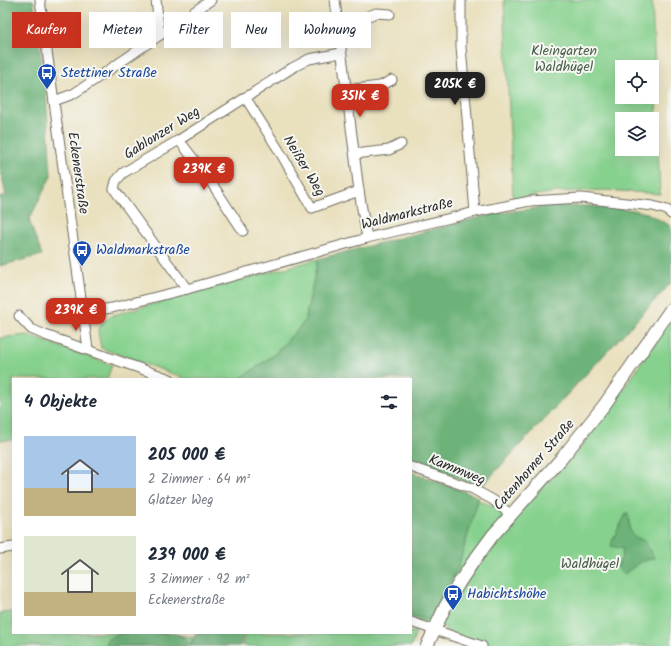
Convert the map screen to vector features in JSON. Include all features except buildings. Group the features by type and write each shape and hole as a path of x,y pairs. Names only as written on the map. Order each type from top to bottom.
{"street":[{"name":"Eckenerstraße","path":"40,0 88,349"},
{"path":"156,0 160,35"},
{"path":"54,101 73,94 211,0"},
{"path":"334,0 336,12"},
{"path":"461,0 461,47 475,212"},
{"path":"371,15 376,13 390,14"},
{"path":"340,48 359,190 367,238"},
{"name":"Gablonzer Weg","path":"187,289 114,189 116,181 123,173 179,140 292,68 310,59 341,53"},
{"path":"346,90 380,86 392,80"},
{"name":"Neißer Weg","path":"245,97 280,152 312,208 359,190"},
{"path":"179,140 209,179 243,231"},
{"path":"355,154 389,150 400,144"},
{"name":"Waldmarkstraße","path":"84,312 112,308 187,289 367,238 475,212 530,201 581,198 670,209"},
{"name":"Catenhorner Straße","path":"428,646 434,629 459,583 493,535 561,459 605,404 671,309"},
{"path":"19,316 31,329 167,378"},
{"name":"Kammweg","path":"412,466 471,488 493,500 511,515"},
{"path":"0,549 12,547"},
{"path":"412,622 482,646"}],"green space":[{"path":"0,0 33,0 35,12 12,12 12,48 40,48 46,92 51,176 29,220 42,255 0,266 0,197 6,196 0,170"},
{"name":"Kleingarten Waldhügel","path":"504,0 652,0 654,60 615,60 615,104 656,104 657,112 615,112 615,156 658,156 660,194 605,190 556,192 513,199"},
{"path":"552,206 591,206 633,210 647,213 669,225 671,228 671,283 481,487 412,461 412,378 240,378 275,354 305,321 318,259 493,214"},
{"path":"318,259 305,321 275,354 240,378 184,378 101,348 98,331 103,322 113,315"},
{"name":"Waldhügel","path":"671,320 671,646 486,646 446,631 446,628 412,618 412,474 516,515 577,452 613,404"},
{"path":"27,335 112,365 107,378 12,378 12,440 0,440 0,338"},
{"path":"412,472 479,497 458,568 428,620 412,615"},
{"path":"627,512 631,533 645,541 654,558 641,562 624,574 617,567 621,560 623,549 611,546"},
{"path":"12,612 12,634 175,634 193,638 190,646 0,646 0,613"},
{"path":"412,631 416,633 411,646 242,646 247,634 412,634"},
{"path":"118,634 176,634 183,637 191,645 196,634 245,634 240,646 106,646 107,640"}],"place":[{"name":"Stettiner Straße","path":"47,90"},
{"name":"Waldmarkstraße","path":"82,267"},
{"name":"Habichtshöhe","path":"453,611"}]}
